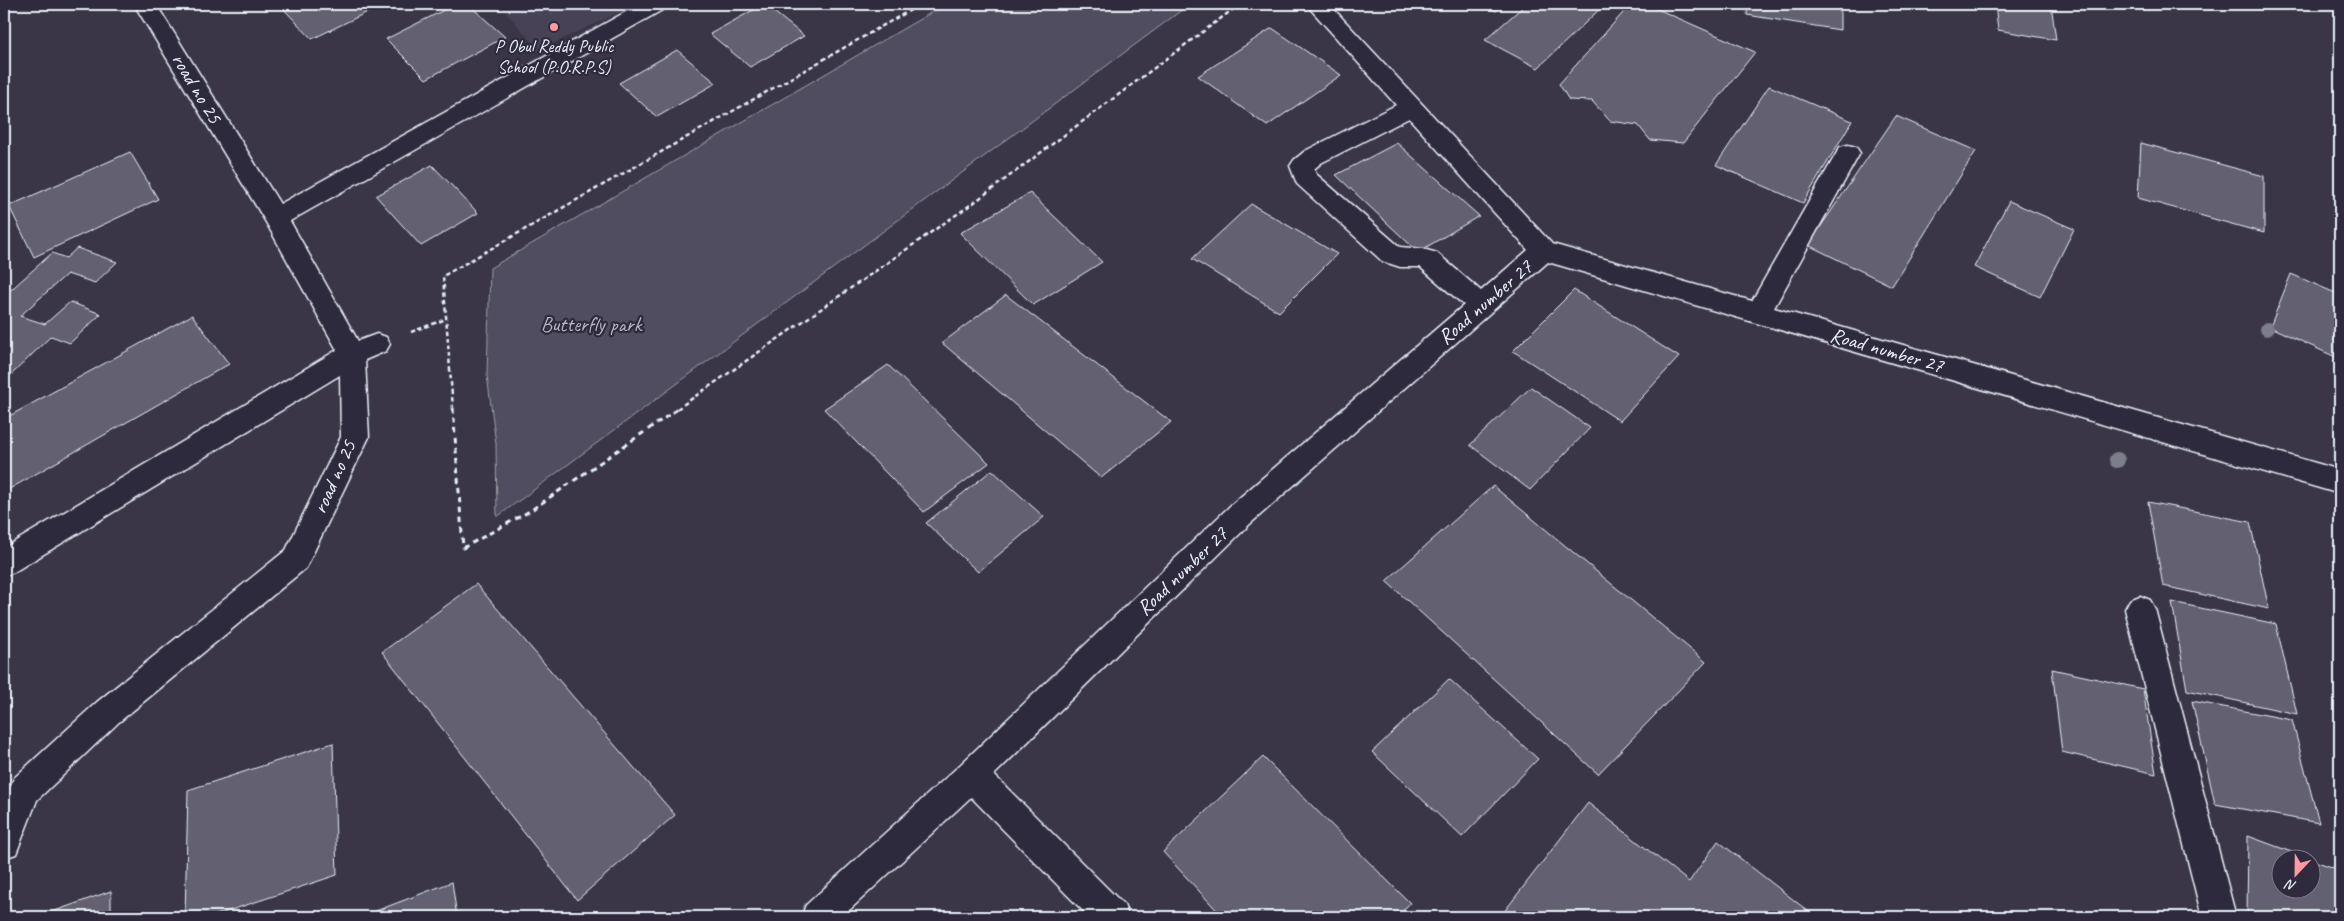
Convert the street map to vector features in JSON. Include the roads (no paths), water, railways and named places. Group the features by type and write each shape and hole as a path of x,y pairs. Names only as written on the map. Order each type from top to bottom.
{"street":[{"name":"road no 25","path":"4,842 25,789 108,712 296,559 355,437 352,354 276,218 145,4"},
{"path":"276,218 656,4"},
{"path":"1317,4 1544,250"},
{"path":"1412,107 1312,157 1302,166 1302,172 1305,178 1391,254 1402,259 1422,257 1428,260 1481,305"},
{"path":"1759,313 1775,280 1848,153"},
{"name":"Road number 27","path":"818,917 972,776 1241,514 1544,250 2340,482"},
{"path":"4,563 352,354 377,344"},
{"path":"2140,609 2219,917"},
{"path":"972,776 1112,917"}],"place":[{"name":"P Obul Reddy Public School (P.O.R.P.S)","path":"554,27"}],"park label":[{"name":"Butterfly park","path":"591,324"}]}
